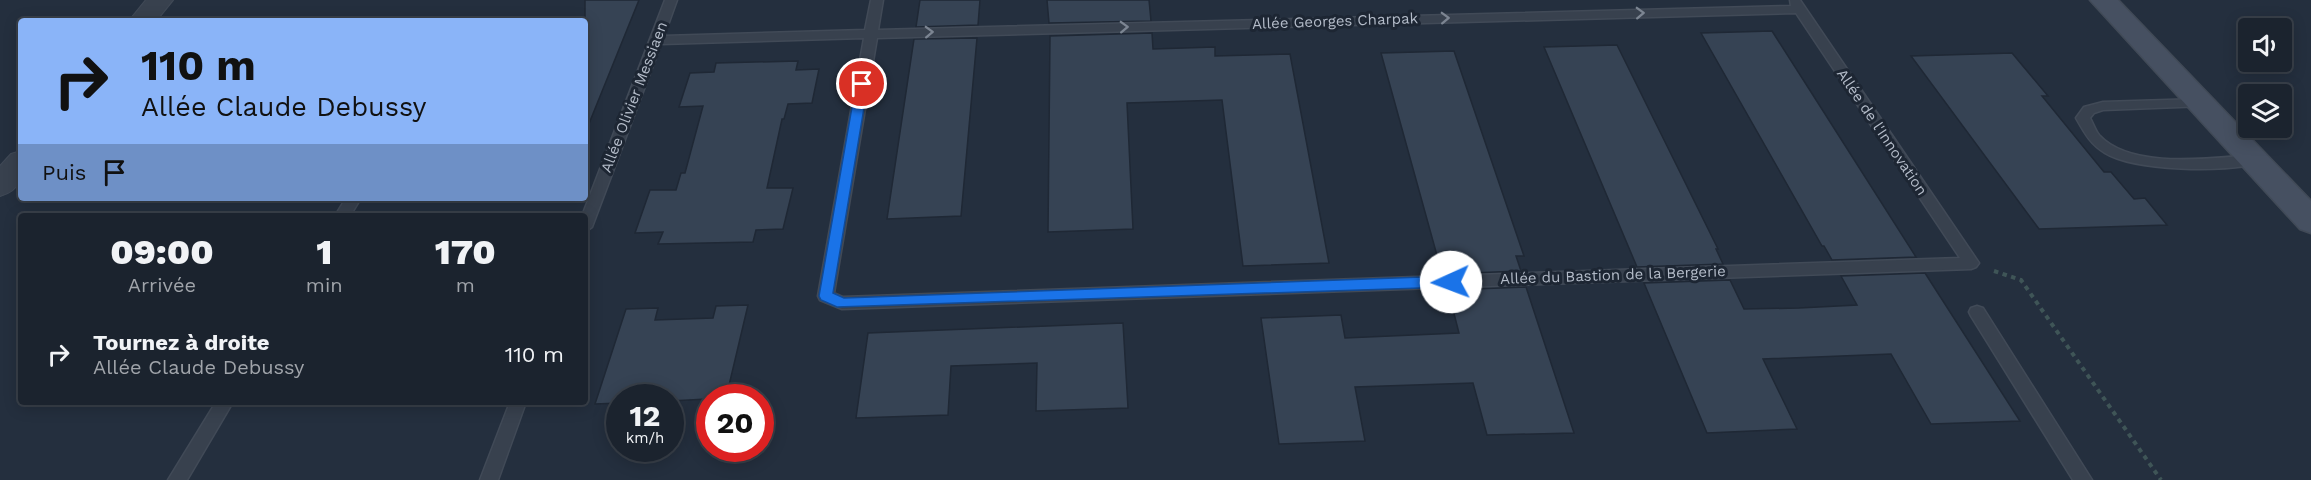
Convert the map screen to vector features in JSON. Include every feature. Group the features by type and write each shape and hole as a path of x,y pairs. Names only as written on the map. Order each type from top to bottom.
{"street":[{"path":"145,18 160,0"},
{"path":"2103,0 2311,221"},
{"path":"0,186 18,165"}],"lane":[{"name":"Allée Olivier Messiaen","path":"588,219 671,0"},
{"path":"871,34 877,0"},
{"name":"Allée Georges Charpak","path":"656,40 1797,4"},
{"name":"Allée de l'Innovation","path":"1797,4 1971,263"},
{"name":"Allée du Bastion de la Bergerie","path":"871,34 826,296 842,303 894,303 1971,263"},
{"path":"2200,103 2103,106 2090,110 2083,118 2086,128 2097,141 2131,159 2152,163 2254,160"},
{"path":"1977,312 2083,480"},
{"path":"177,480 223,405"},
{"path":"489,480 517,405"}],"path":[{"path":"1971,263 2021,280 2161,480"}],"building":[{"path":"585,0 639,0 588,126 588,18 585,18"},
{"path":"920,0 980,0 978,25 916,27"},
{"path":"1047,0 1149,0 1151,21 1049,23"},
{"path":"1772,31 1916,257 1832,260 1822,246 1701,33"},
{"path":"1152,33 1153,49 1215,47 1215,56 1290,54 1329,263 1243,266 1222,100 1127,103 1133,229 1048,232 1050,36"},
{"path":"977,38 961,216 887,219 914,39"},
{"path":"1617,45 1718,249 1716,249 1723,264 1637,267 1544,47"},
{"path":"1454,51 1524,256 1516,256 1521,271 1444,274 1438,259 1381,53"},
{"path":"2012,53 2048,96 2042,96 2104,172 2111,172 2134,199 2145,198 2167,225 2039,229 1911,56"},
{"path":"798,61 796,70 819,69 812,103 788,104 784,119 782,119 767,188 793,188 783,229 756,230 753,242 658,244 663,232 635,233 650,190 676,190 681,173 685,173 703,106 679,107 690,73 714,72 716,63"},
{"path":"1925,273 2020,421 1931,424 1891,354 1763,359 1797,429 1707,433 1644,283 1730,280 1744,309 1799,308 1857,305 1841,276"},
{"path":"1526,287 1574,433 1487,435 1473,383 1355,387 1365,441 1279,444 1261,318 1341,315 1345,338 1459,333 1448,290"},
{"path":"748,305 729,384 696,384 696,400 684,400 684,384 606,384 606,404 595,404 626,309 658,308 655,320 713,318 716,306"},
{"path":"1123,323 1128,408 1036,411 1037,363 951,366 948,415 856,418 868,333"}],"route":[{"path":"862,84 826,296 842,303 1451,282"}]}
